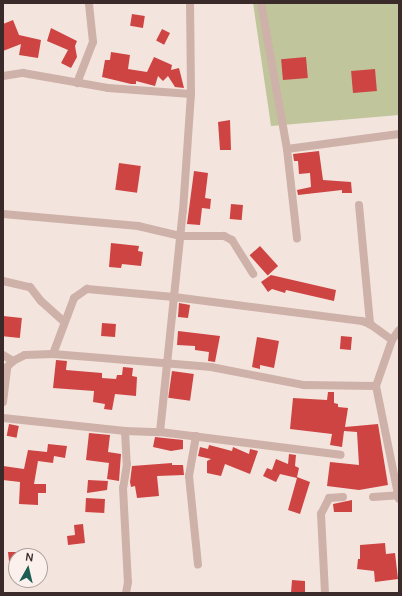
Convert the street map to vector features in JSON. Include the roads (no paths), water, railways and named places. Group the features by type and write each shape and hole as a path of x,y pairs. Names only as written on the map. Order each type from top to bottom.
{"street":[{"path":"78,83 93,42 89,3"},
{"path":"160,432 180,236 191,94 190,3"},
{"path":"261,3 287,149 297,238"},
{"path":"3,76 22,73 108,88 191,94"},
{"path":"287,149 399,134"},
{"path":"359,206 370,324"},
{"path":"3,214 138,226 180,236 224,236 232,240 253,274"},
{"path":"3,281 30,287 41,301 64,322"},
{"path":"53,354 74,298 87,289 174,297 370,324 392,340"},
{"path":"373,497 399,496 376,386 392,340 399,330"},
{"path":"3,402 8,367 13,361 25,355 53,354 211,368 304,385 376,386"},
{"path":"3,356 13,361"},
{"path":"3,418 125,431 160,432 341,455"},
{"path":"125,431 127,458 123,488 128,582 126,593"},
{"path":"196,436 189,476 198,565"},
{"path":"325,593 321,514 329,498 343,497"}]}
